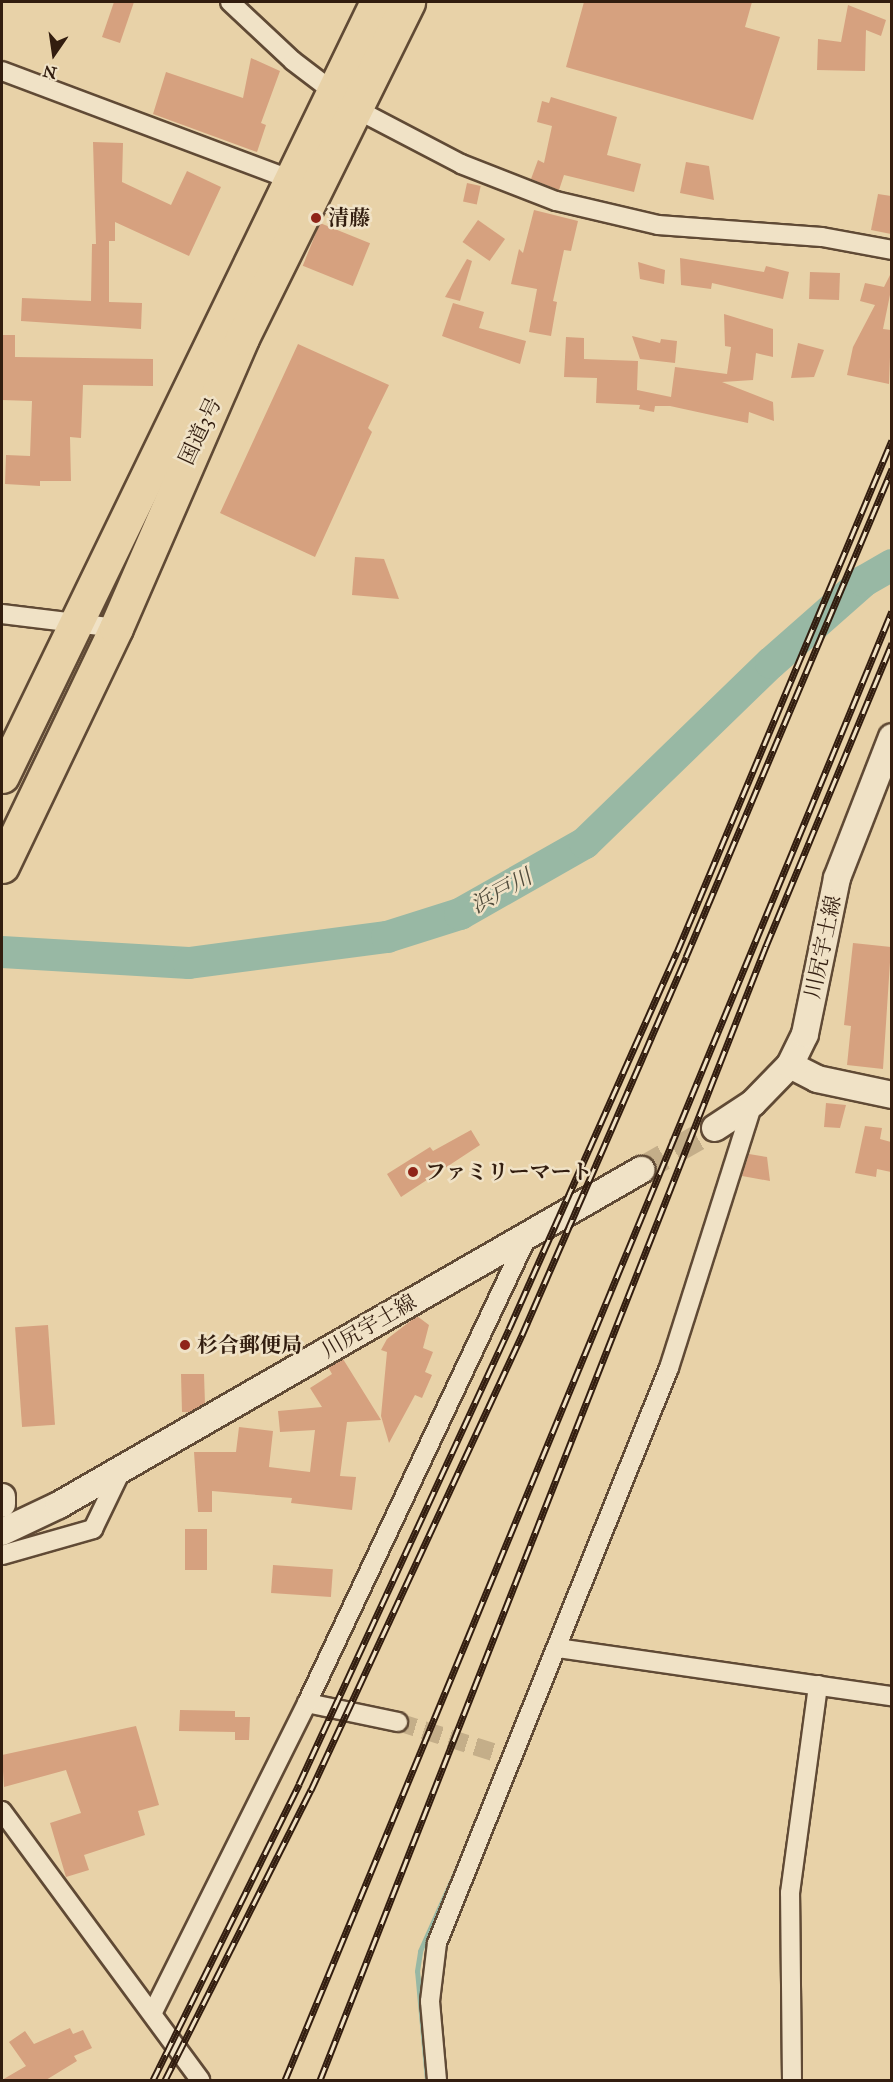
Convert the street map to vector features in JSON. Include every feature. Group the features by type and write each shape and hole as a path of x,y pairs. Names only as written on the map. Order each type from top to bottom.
{"highway":[{"name":"国道3号","path":"2,866 116,628 238,349 344,101 377,2"},
{"name":"国道3号","path":"2,776 79,621 289,179 344,101 408,2"}],"main road":[{"name":"川尻宇土線","path":"715,1128 753,1103 790,1065 805,1034 837,878 891,737"},
{"path":"790,1065 817,1079 891,1095"},
{"name":"川尻宇土線","path":"2,1532 122,1469 641,1170"},
{"path":"2,1497 2,1504"}],"street":[{"path":"230,2 344,101 461,164 556,201 658,225 822,237 891,250"},
{"path":"2,71 289,179"},
{"path":"2,614 79,621 116,628"},
{"path":"437,2080 430,2001 436,1943 673,1358 753,1103"},
{"path":"153,2012 307,1703 528,1235"},
{"path":"2,1555 93,1529 122,1469"},
{"path":"557,1648 891,1696"},
{"path":"792,2080 790,1893 818,1685"},
{"path":"307,1703 398,1722"},
{"path":"2,1811 153,2012 200,2080"}],"building":[{"path":"114,2 134,2 120,43 102,37"},
{"path":"584,2 752,2 745,27 780,37 753,120 566,67"},
{"path":"848,5 886,20 881,36 866,30 865,71 817,70 818,39 841,42"},
{"path":"251,58 280,71 261,123 266,125 257,152 153,114 166,72 243,98"},
{"path":"551,97 617,117 607,155 641,164 634,192 564,175 559,190 531,179 538,160 544,163 552,126 537,122 542,101 549,103"},
{"path":"93,142 123,143 122,182 171,205 187,171 221,187 189,256 115,222 115,241 109,241 109,302 142,303 141,329 21,321 22,298 91,301 92,244 96,244"},
{"path":"686,162 709,166 714,200 680,193"},
{"path":"467,183 481,186 477,204 463,202"},
{"path":"878,194 891,196 891,234 871,230"},
{"path":"534,210 578,221 571,251 564,250 553,301 557,302 551,336 529,332 537,289 511,284 519,249 523,253"},
{"path":"478,220 505,239 490,261 463,242"},
{"path":"320,223 370,243 353,286 303,266"},
{"path":"680,258 764,272 766,266 789,272 783,299 712,283 711,289 681,285"},
{"path":"467,259 472,261 460,301 445,297"},
{"path":"638,262 665,270 664,284 640,279"},
{"path":"810,272 840,273 839,300 809,299"},
{"path":"890,275 891,290 883,329 891,330 889,384 847,375 853,347 875,305 860,301 865,283 884,287"},
{"path":"453,303 484,312 479,328 526,341 520,364 442,336"},
{"path":"724,314 773,329 773,357 756,353 753,380 722,382 773,402 774,421 749,412 748,423 670,406 655,406 654,412 639,409 640,405 596,403 597,378 564,377 566,337 584,338 584,359 638,361 637,390 671,397 675,367 727,374 731,347 725,346"},
{"path":"2,335 15,335 15,357 153,359 153,386 83,385 81,438 70,437 71,481 40,481 40,486 5,484 6,455 30,456 32,401 2,400"},
{"path":"632,336 660,343 661,339 677,341 675,363 640,359"},
{"path":"798,343 824,350 814,377 791,378"},
{"path":"298,344 389,385 368,428 372,432 315,557 220,513"},
{"path":"355,557 384,559 399,599 352,595"},
{"path":"853,943 891,947 883,1069 847,1065 851,1026 844,1025"},
{"path":"826,1103 846,1105 840,1128 824,1127"},
{"path":"865,1126 882,1128 880,1139 891,1142 891,1172 877,1169 876,1177 855,1173"},
{"path":"471,1130 480,1145 401,1197 387,1174 430,1147 433,1151"},
{"path":"749,1154 767,1157 770,1181 742,1176"},
{"path":"417,1316 429,1325 423,1348 433,1352 425,1372 432,1375 422,1398 415,1395 389,1443 381,1416 387,1352 381,1350 387,1339"},
{"path":"48,1325 55,1425 22,1427 15,1327"},
{"path":"343,1359 381,1420 347,1422 340,1476 356,1477 352,1510 291,1503 292,1498 212,1491 212,1512 198,1512 194,1452 236,1452 239,1427 273,1431 269,1467 310,1472 315,1430 280,1432 278,1411 322,1407 310,1388 332,1374 328,1367"},
{"path":"181,1374 204,1374 205,1404 191,1412 182,1412"},
{"path":"185,1529 207,1529 207,1570 185,1570"},
{"path":"273,1565 333,1569 331,1597 271,1593"},
{"path":"180,1710 235,1711 235,1717 250,1717 249,1740 235,1740 235,1732 179,1731"},
{"path":"136,1726 159,1805 138,1811 145,1835 84,1855 89,1870 66,1877 50,1823 81,1813 66,1770 4,1787 2,1755"},
{"path":"70,2028 73,2034 83,2030 92,2048 74,2056 77,2061 46,2080 2,2080 26,2066 9,2042 25,2031 34,2044"}],"waterway":[{"name":"浜戸川","path":"2,952 189,963 387,937 460,914 585,843 771,663 864,581 892,565"},
{"path":"427,2080 417,1971 420,1951 464,1852"}],"tunnel":[{"path":"641,1170 715,1128"},
{"path":"398,1722 512,1758"}],"railway":[{"path":"153,2080 299,1784 509,1329 677,952 892,440"},
{"path":"165,2080 311,1790 522,1335 686,957 892,469"},
{"path":"285,2080 892,611"},
{"path":"320,2080 766,946 892,643"}],"place":[{"name":"清藤","path":"316,218"},
{"name":"ファミリーマート","path":"413,1172"},
{"name":"杉合郵便局","path":"185,1345"}]}
